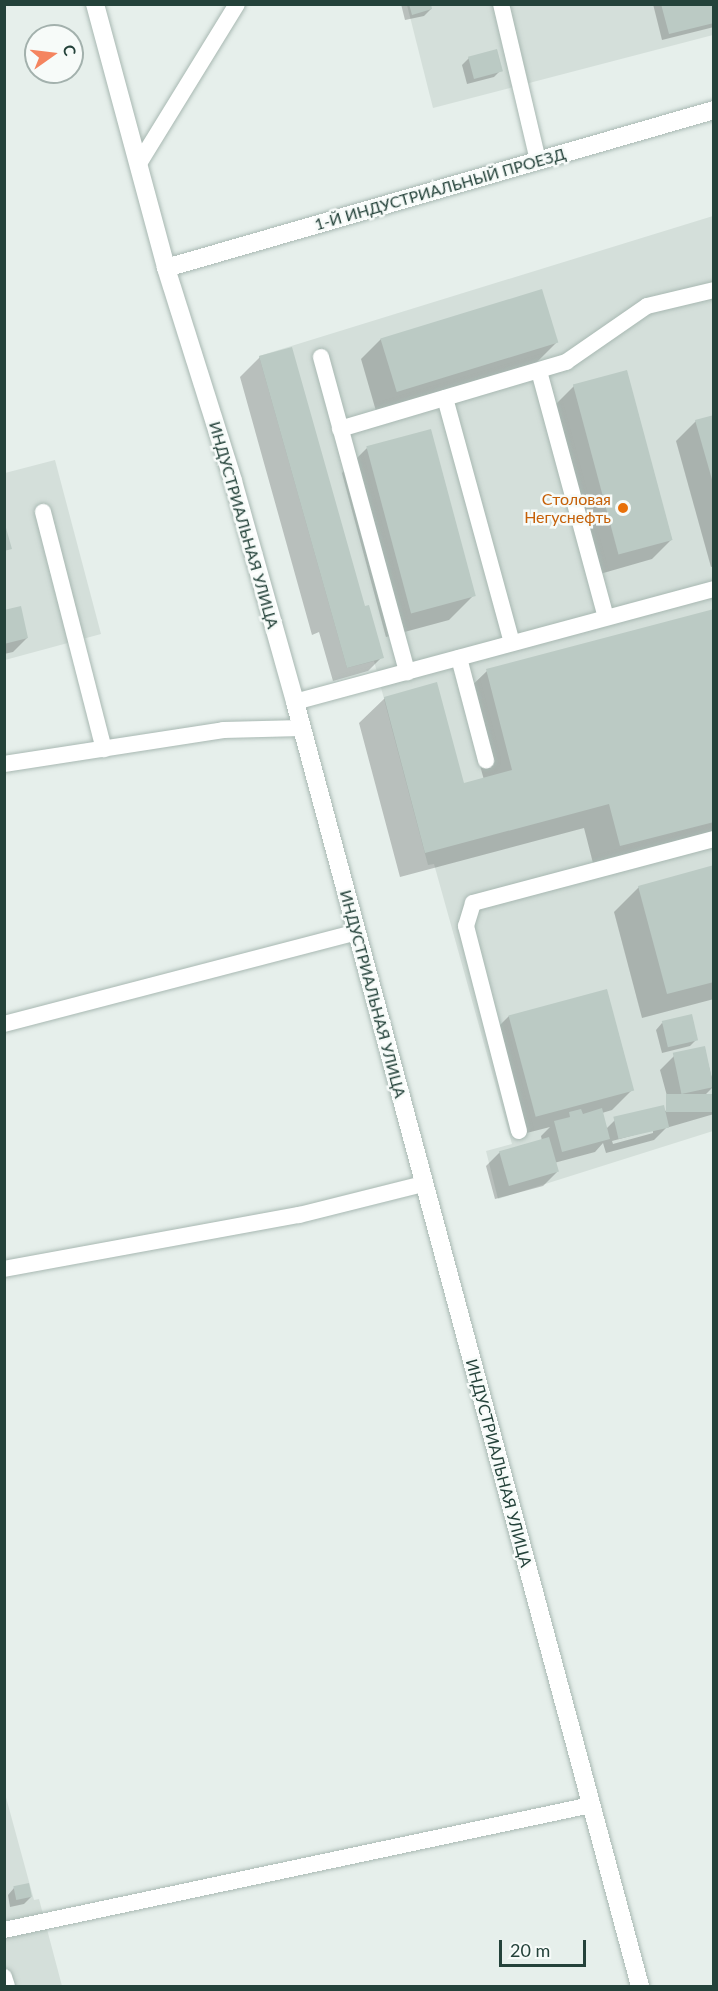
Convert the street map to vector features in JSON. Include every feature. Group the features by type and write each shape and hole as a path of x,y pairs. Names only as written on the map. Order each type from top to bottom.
{"street":[{"name":"ИНДУСТРИАЛЬНАЯ УЛИЦА","path":"94,4 166,268 233,482 295,702 640,1986"},
{"name":"1-Й ИНДУСТРИАЛЬНЫЙ ПРОЕЗД","path":"166,268 714,110"}],"lane":[{"path":"501,4 538,161"},
{"path":"138,165 235,6"},
{"path":"340,429 539,371 578,356 647,306 714,290"},
{"path":"321,357 407,672"},
{"path":"539,371 606,617"},
{"path":"445,398 512,643"},
{"path":"43,512 104,749"},
{"path":"295,702 714,589"},
{"path":"459,657 486,760"},
{"path":"4,764 223,730 302,728"},
{"path":"519,1131 466,926 472,903 714,839"},
{"path":"4,1024 357,932"},
{"path":"4,1269 299,1215 423,1184"},
{"path":"4,1930 591,1805"},
{"path":"4,1977 7,1986"}],"shaded area":[{"path":"407,5 713,5 713,35 433,108"},
{"path":"713,216 713,1131 498,1199 486,1151 512,1144 434,864 428,865 374,661 347,668 259,356"},
{"path":"55,460 101,634 5,660 5,473"},
{"path":"4,1790 34,1900 39,1899 62,1986 5,1986"}],"building":[{"path":"409,4 431,4 432,9 412,15"},
{"path":"661,4 714,4 714,23 669,34"},
{"path":"497,49 503,71 474,79 468,57"},
{"path":"542,289 558,343 397,392 380,338"},
{"path":"292,347 365,606 369,605 384,658 347,668 259,356"},
{"path":"627,370 673,540 618,554 573,384"},
{"path":"714,415 714,483 713,483 695,420"},
{"path":"431,429 476,596 411,613 366,446"},
{"path":"4,521 12,549 4,551"},
{"path":"21,606 28,638 4,644 4,610"},
{"path":"714,609 714,822 620,846 609,804 425,853 384,697 437,682 464,783 512,770 486,669"},
{"path":"714,865 714,982 667,994 638,886"},
{"path":"607,989 634,1090 536,1117 508,1015"},
{"path":"692,1014 698,1040 668,1047 662,1021"},
{"path":"705,1046 714,1087 681,1094 673,1053"},
{"path":"666,1094 714,1094 714,1112 666,1112"},
{"path":"664,1105 669,1127 619,1139 613,1117"},
{"path":"602,1108 610,1139 562,1152 554,1121 570,1117 569,1112 581,1109 583,1114"},
{"path":"549,1137 559,1172 509,1186 499,1151"},
{"path":"29,1883 32,1897 16,1900 13,1886"}],"place":[{"name":"Столовая Негуснефть","path":"623,508"}]}
